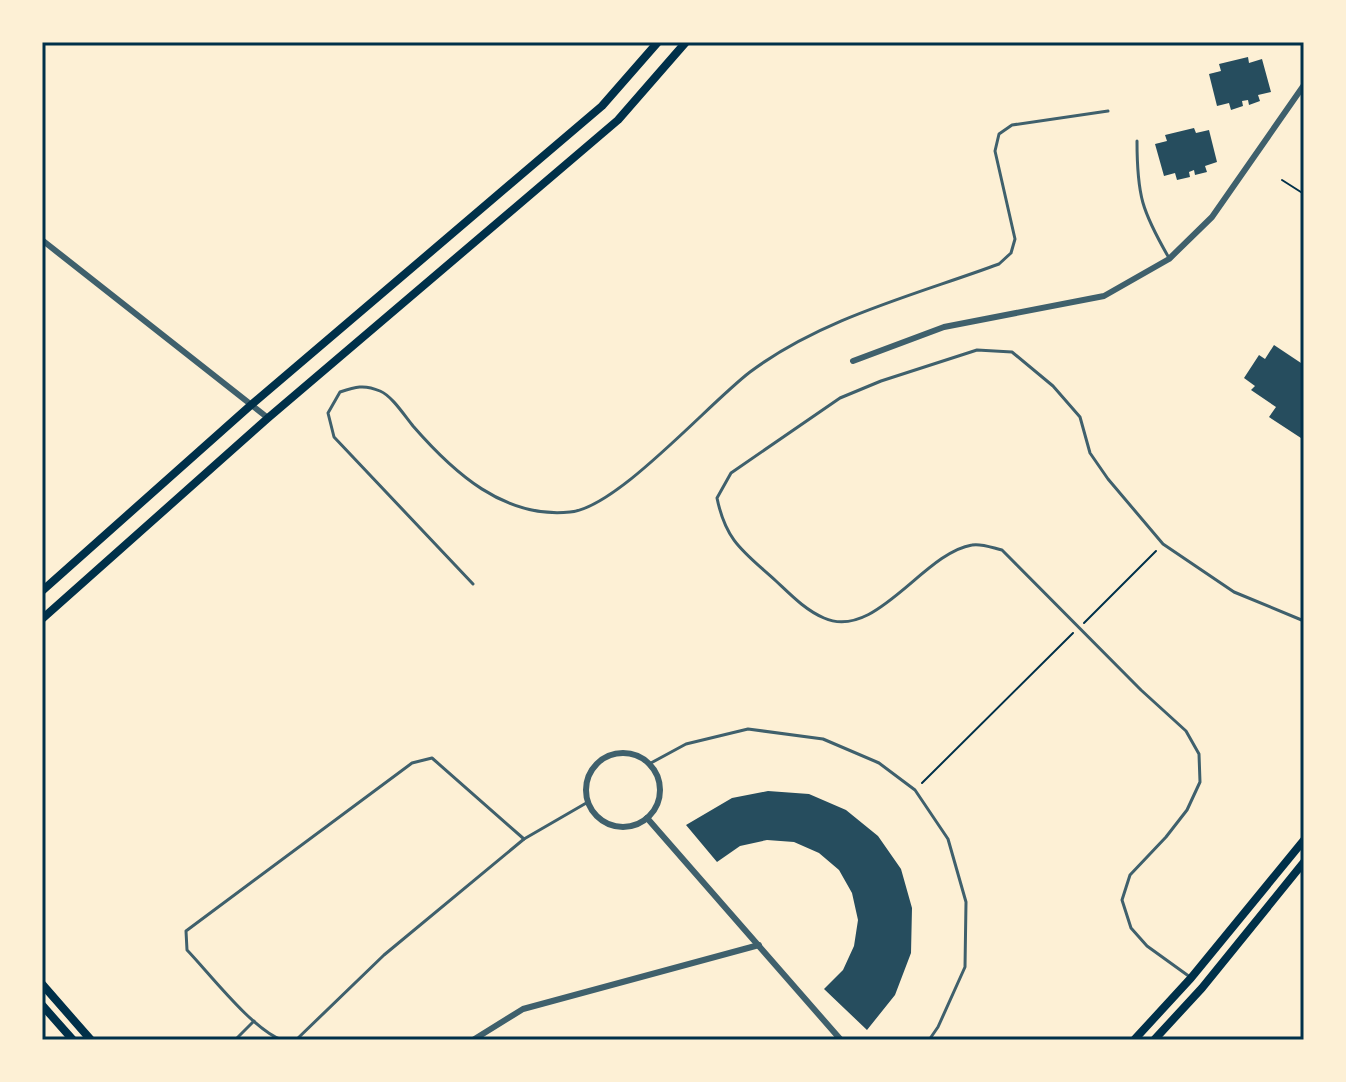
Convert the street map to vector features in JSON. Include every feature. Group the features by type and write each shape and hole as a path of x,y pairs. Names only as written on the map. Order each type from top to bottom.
{"main road":[{"path":"42,591 251,405 602,106 658,42"},
{"path":"42,619 268,418 618,120 686,42"},
{"path":"1134,1040 1191,978 1304,840"},
{"path":"1154,1040 1202,988 1304,862"},
{"path":"42,984 91,1040"},
{"path":"42,1005 73,1040"}],"street":[{"path":"853,361 944,327 1104,296 1169,259 1212,217 1304,85"},
{"path":"42,240 268,418"},
{"path":"627,753 639,756 649,764 660,785 655,809 637,824 613,826 602,821 588,802 588,778 603,759 627,753"},
{"path":"647,818 841,1040"},
{"path":"473,1040 523,1009 759,945"}],"lane":[{"path":"473,584 334,437 328,413 340,392 360,385 383,392 458,475 494,498 547,514 575,512 608,498 747,374 785,346 828,326 999,264 1011,253 1015,239 995,151 999,134 1012,125 1108,111"},
{"path":"1137,141 1137,182 1146,219 1169,259"},
{"path":"1191,978 1147,946 1131,928 1122,900 1130,875 1187,810 1200,782 1199,754 1186,731 1002,550 975,544 949,551 880,608 854,621 826,620 804,606 736,546 722,523 717,498 731,473 840,398 881,381 977,350 1012,352 1053,386 1080,417 1090,453 1163,544 1234,592 1304,621"},
{"path":"649,764 686,744 748,729 823,739 879,763 915,790 948,839 966,902 965,967 929,1040"},
{"path":"282,1040 273,1037 254,1021 187,950 186,931 412,763 432,758 524,839"},
{"path":"296,1040 384,955 524,839 588,802"},
{"path":"235,1040 254,1021"}],"path":[{"path":"1282,180 1304,194"},
{"path":"915,790 1163,544"}],"building":[{"path":"1248,57 1249,63 1262,59 1271,92 1258,95 1260,101 1249,105 1248,100 1242,101 1243,106 1231,110 1229,103 1217,106 1209,74 1221,71 1219,64"},
{"path":"1194,128 1196,133 1209,130 1217,162 1205,166 1207,172 1195,175 1194,170 1189,172 1190,177 1177,180 1175,173 1164,176 1155,144 1167,141 1165,135"},
{"path":"1274,345 1304,365 1304,440 1269,417 1276,407 1251,390 1255,386 1244,378 1259,355 1265,359"},
{"path":"768,791 809,794 846,810 878,836 901,869 912,908 911,953 895,995 867,1030 824,989 843,970 854,946 858,920 852,893 839,870 819,853 794,842 767,840 740,846 717,862 686,825 732,798"}]}
